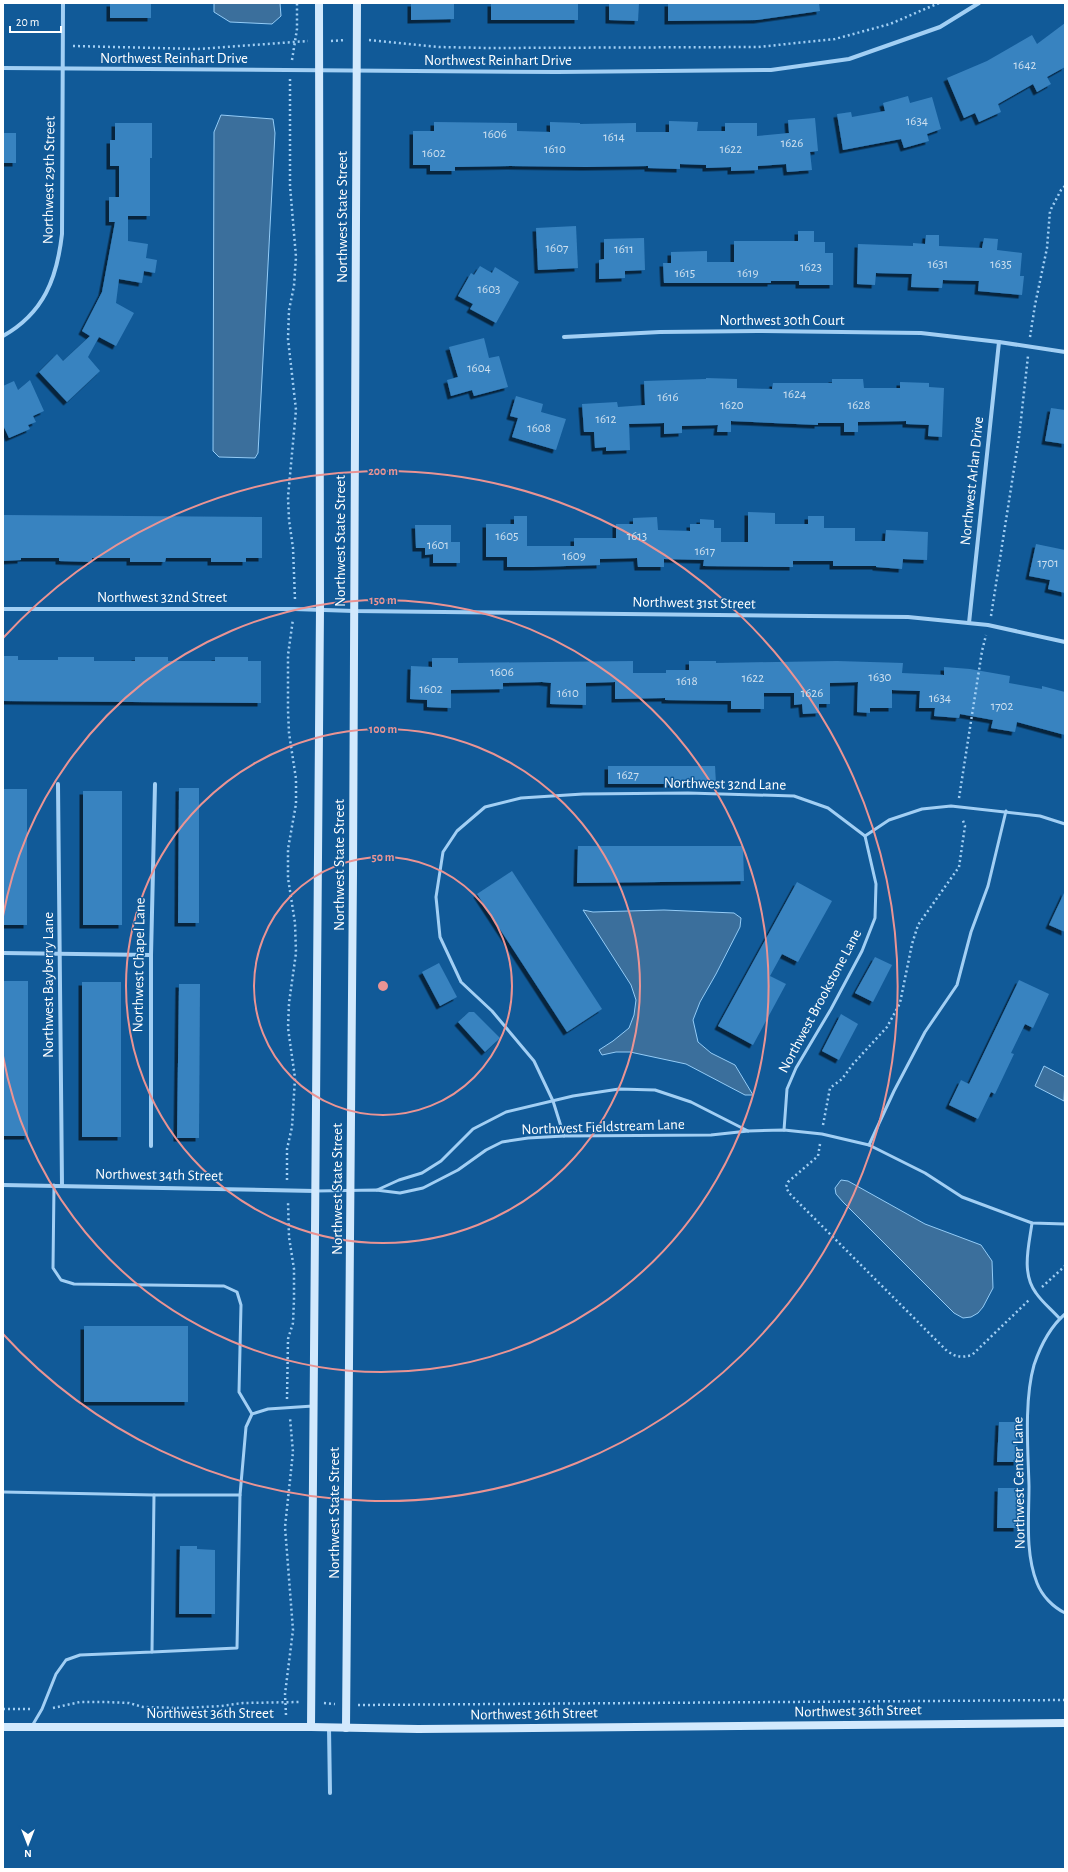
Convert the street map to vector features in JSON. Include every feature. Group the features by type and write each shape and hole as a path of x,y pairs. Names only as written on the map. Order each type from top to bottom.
{"main road":[{"name":"Northwest State Street","path":"311,1727 310,1702 320,609 319,3"},
{"name":"Northwest State Street","path":"346,1728 351,1190 357,3"},
{"name":"Northwest 36th Street","path":"3,1727 329,1727 418,1729 1065,1724"}],"street":[{"name":"Northwest 29th Street","path":"3,336 14,330 42,302 60,258 62,234 63,3"},
{"name":"Northwest Reinhart Drive","path":"3,68 63,70 565,72 771,70 849,59 940,27 980,3"},
{"name":"Northwest 30th Court","path":"564,337 660,332 758,331 921,333 999,342 1065,352"},
{"name":"Northwest Arlan Drive","path":"968,623 999,342"},
{"name":"Northwest 32nd Street","path":"3,609 320,609"},
{"name":"Northwest 31st Street","path":"320,609 354,611 908,617 988,625 1065,642"},
{"name":"Northwest Bayberry Lane","path":"58,784 62,1185"},
{"name":"Northwest Chapel Lane","path":"150,1146 150,955 155,784"},
{"path":"3,953 60,955 150,955"},
{"name":"Northwest 34th Street","path":"3,1185 315,1190"},
{"path":"329,1727 330,1793"}],"lane":[{"name":"Northwest 32nd Lane","path":"553,1101 534,1061 492,1011 461,982 440,937 436,897 443,852 457,831 485,807 521,798 583,794 688,793 794,796 828,808 865,836"},
{"path":"865,836 889,820 922,809 951,806 958,808 1006,811 1040,816 1065,824"},
{"path":"869,1145 894,1091 925,1032 957,985 971,932 988,886 1006,811"},
{"name":"Northwest Brookstone Lane","path":"784,1130 786,1089 796,1068 831,1009 862,951 874,918 876,884 865,836"},
{"name":"Northwest Fieldstream Lane","path":"376,1190 399,1180 422,1173 441,1161 473,1129 506,1112 553,1101 619,1089 655,1090 691,1102 748,1131"},
{"path":"553,1101 564,1136"},
{"name":"Northwest Fieldstream Lane","path":"315,1190 376,1190 400,1193 423,1188 458,1170 486,1150 502,1142 528,1138 564,1136 711,1135 748,1131 784,1130 822,1134 869,1145 925,1173 962,1196 1032,1222 1065,1224"},
{"path":"54,1185 53,1268 61,1280 74,1284 224,1286 237,1292 241,1305 239,1392 252,1414"},
{"path":"1032,1222 1027,1261 1030,1282 1036,1293 1060,1319"},
{"name":"Northwest Center Lane","path":"1065,1314 1042,1346 1034,1366 1030,1395 1028,1440 1031,1561 1037,1583 1047,1600 1065,1613"},
{"path":"32,1727 42,1709 56,1674 66,1660 80,1655 237,1648 240,1495 246,1427 252,1414 268,1409 313,1406"},
{"path":"3,1492 240,1495"},
{"path":"152,1652 154,1495"}],"path":[{"path":"286,1728 285,1694 293,1630 285,1527 293,1452 288,1408 288,1339 292,1324 294,1269 289,1237 287,1149 292,1127 295,1078 288,1028 289,1004 296,953 295,923 288,878 288,849 296,804 296,779 289,733 288,710 288,655 294,609 295,577 288,497 295,439 296,410 288,339 289,310 294,286 296,257 290,186 291,71 295,42 297,3"},
{"path":"63,46 198,49 295,42 380,40 439,47 758,48 835,39 890,24 939,3"},
{"path":"1065,186 1061,190 1050,211 1047,248 1035,305 1008,512 994,604 982,651 958,808 965,826 959,867 918,925 912,944 900,1004 887,1027 853,1064 842,1079 830,1088 818,1156 788,1182 786,1187 789,1192 947,1351 956,1357 972,1355 1065,1266"},
{"path":"3,1709 42,1709 80,1702 129,1703 143,1707 199,1708 243,1703 286,1701 372,1705 1065,1700"}],"water":[{"path":"214,3 280,3 281,16 272,24 230,22 214,12"},
{"path":"221,115 273,119 275,133 258,453 255,458 219,457 213,451 214,132"},
{"path":"583,910 593,912 664,910 734,913 741,918 740,927 700,1002 693,1020 698,1042 711,1053 735,1065 753,1095 745,1095 686,1064 630,1052 616,1052 602,1055 599,1050 629,1028 634,1015 636,1000 631,985"},
{"path":"1044,1066 1065,1077 1064,1101 1035,1086"},
{"path":"841,1180 848,1181 925,1224 981,1245 992,1261 993,1288 983,1307 978,1313 971,1317 963,1318 954,1313 836,1194 835,1188"}],"building":[{"path":"110,3 151,3 151,18 110,18"},
{"path":"411,3 454,3 454,19 411,20"},
{"path":"491,3 578,3 578,20 491,20"},
{"path":"609,3 639,3 638,21 609,20"},
{"path":"668,3 819,3 820,11 757,20 668,21"},
{"path":"1065,23 1065,67 1047,77 1051,84 1037,92 1033,84 998,104 1001,112 979,122 975,113 964,118 947,78 987,61 1032,35 1037,44"},
{"path":"908,96 910,103 932,97 941,129 927,134 929,141 904,148 901,139 843,150 837,114 851,112 852,117 885,111 883,103"},
{"path":"815,118 818,151 810,152 812,170 787,172 786,164 758,166 758,170 731,171 731,167 706,168 706,165 680,164 680,169 648,168 648,166 510,166 455,167 455,171 430,171 430,165 413,165 413,131 434,131 434,122 517,123 517,131 550,132 550,122 580,124 636,123 636,132 669,132 669,121 698,122 697,131 725,131 725,123 757,123 757,136 789,133 788,120"},
{"path":"115,123 152,123 152,158 150,158 150,216 128,216 128,241 148,244 146,258 157,260 155,273 144,271 142,283 119,279 116,303 134,313 116,346 99,337 88,357 100,371 67,402 39,372 57,354 63,361 90,336 82,331 102,292 115,222 109,222 109,197 119,197 119,166 110,166 110,140 115,140"},
{"path":"3,133 16,133 16,163 3,163"},
{"path":"576,226 578,268 538,270 536,228"},
{"path":"798,231 814,231 814,242 825,242 825,253 833,253 833,285 799,285 799,281 771,281 771,283 664,283 663,263 671,263 671,252 707,251 707,262 734,262 734,241 798,241"},
{"path":"926,235 939,235 939,246 982,248 984,238 998,239 997,250 1022,253 1020,276 1024,276 1022,295 978,291 979,281 943,280 942,288 911,287 912,274 876,273 875,285 857,284 858,244 913,246 913,243 925,244"},
{"path":"644,238 645,270 625,271 625,278 599,279 599,260 604,259 604,239"},
{"path":"480,266 492,273 495,267 519,282 496,323 470,309 473,304 458,296 471,273 474,275"},
{"path":"484,338 489,358 499,356 508,387 474,396 472,390 451,396 447,380 458,377 449,347"},
{"path":"706,378 737,379 737,388 772,389 773,383 832,383 832,379 863,379 864,388 900,388 900,382 929,383 929,387 944,388 942,437 928,436 929,425 906,424 906,421 858,422 858,432 844,432 844,423 818,423 818,425 731,421 731,432 717,432 718,425 682,426 682,433 664,434 664,423 629,424 630,450 606,451 606,447 595,448 594,432 584,432 582,404 617,402 618,407 645,405 644,381"},
{"path":"30,380 44,411 33,416 36,422 28,425 30,429 9,438 3,425 3,386 14,381 18,390"},
{"path":"516,396 543,404 541,412 566,419 556,450 512,437 518,418 510,416"},
{"path":"1051,408 1065,410 1065,444 1045,441"},
{"path":"748,512 775,513 775,524 808,524 808,516 824,516 824,528 855,528 855,541 885,541 886,530 928,532 927,560 903,559 902,569 876,566 833,566 833,561 793,561 793,567 703,566 704,560 664,559 664,567 638,567 637,558 600,559 600,565 507,567 507,557 486,557 486,524 514,524 514,516 527,516 527,546 574,546 574,538 616,538 616,524 633,524 633,518 657,517 658,530 690,531 690,524 700,524 700,519 714,520 714,528 721,528 721,542 748,542"},
{"path":"3,515 262,517 262,558 246,558 246,562 211,562 211,558 166,558 165,562 130,562 130,558 92,558 92,562 59,561 59,558 21,558 21,560 3,561"},
{"path":"415,525 451,525 451,542 460,542 460,563 433,563 433,554 425,555 425,548 416,548"},
{"path":"1036,544 1065,550 1065,593 1048,589 1050,580 1029,576"},
{"path":"3,656 18,656 18,660 58,660 58,657 94,657 94,661 135,661 135,657 168,657 168,661 215,661 215,657 248,657 248,661 261,661 261,703 3,701"},
{"path":"432,658 458,658 458,663 633,661 633,673 666,673 666,670 689,670 689,661 716,661 716,663 837,661 903,663 902,673 944,675 944,667 970,669 1010,676 1009,683 1042,689 1042,686 1065,692 1065,735 1017,722 1015,732 991,728 993,720 960,714 959,718 934,716 935,708 919,708 920,691 892,690 892,708 870,708 870,713 857,712 858,682 830,683 830,704 819,704 819,713 803,714 802,704 794,705 794,693 764,693 764,709 731,709 731,701 665,700 665,698 615,699 615,682 586,683 586,705 550,704 551,683 542,682 503,683 503,689 451,690 451,708 427,707 427,700 410,699 411,666 432,667"},
{"path":"608,766 715,766 716,784 608,784"},
{"path":"179,788 199,788 199,923 178,923"},
{"path":"3,789 27,789 27,925 3,925"},
{"path":"83,791 122,791 122,925 83,925"},
{"path":"578,846 743,846 744,881 577,883"},
{"path":"512,871 602,1009 567,1032 477,894"},
{"path":"797,882 832,901 798,962 782,954 770,976 786,984 753,1045 718,1026"},
{"path":"1065,891 1065,932 1049,925"},
{"path":"875,957 892,965 873,1002 855,993"},
{"path":"439,963 457,997 440,1006 422,972"},
{"path":"1019,980 1049,994 1033,1028 1025,1024 1011,1053 1014,1054 995,1094 991,1092 978,1119 949,1105 961,1080 969,1084"},
{"path":"3,981 28,981 28,1136 3,1136"},
{"path":"82,982 121,982 121,1137 82,1137"},
{"path":"179,984 200,984 199,1138 177,1138"},
{"path":"469,1012 474,1012 500,1038 485,1052 458,1022"},
{"path":"841,1014 858,1024 839,1060 822,1051"},
{"path":"84,1326 188,1326 188,1402 84,1402"},
{"path":"999,1422 1018,1422 1017,1462 997,1462"},
{"path":"998,1488 1018,1488 1017,1528 997,1528"},
{"path":"180,1546 197,1546 197,1549 215,1550 215,1614 179,1614"}]}
